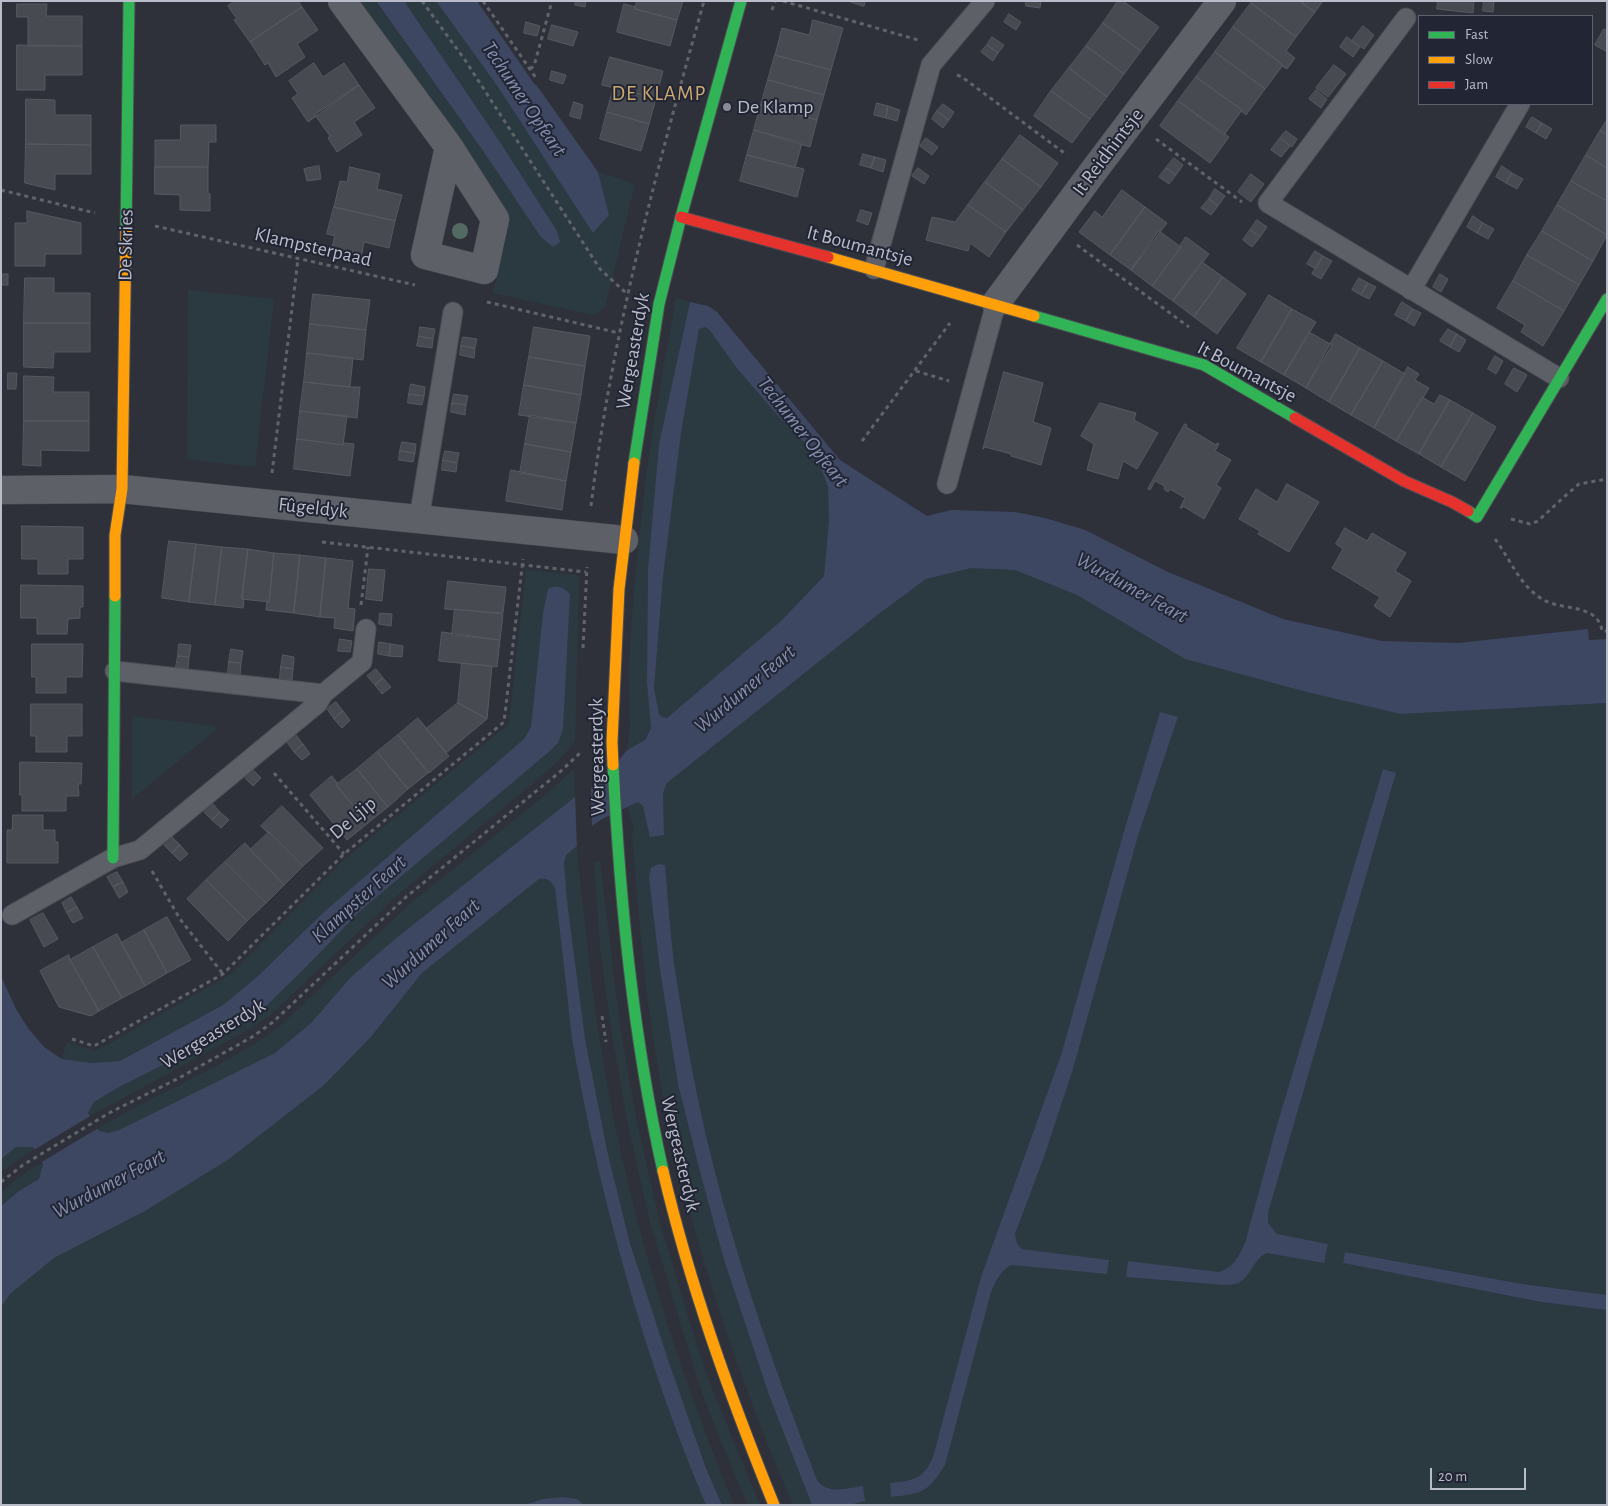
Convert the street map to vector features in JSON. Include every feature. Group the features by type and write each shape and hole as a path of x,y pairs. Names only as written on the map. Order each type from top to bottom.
{"street":[{"name":"De Skries","path":"122,488 129,1"},
{"path":"342,1 449,147"},
{"name":"Wergeasterdyk","path":"741,1 659,304 637,435 618,590 612,742 617,844 628,967 651,1117 689,1271 738,1419 774,1505"},
{"name":"It Reidhintsje","path":"996,303 1222,1"},
{"name":"It Boumantsje","path":"681,217 996,303 1204,365 1404,481 1452,502 1476,517"},
{"path":"1476,517 1607,299"},
{"path":"113,858 116,535 122,488"},
{"name":"Fûgeldyk","path":"1,490 122,488 624,540"}],"lane":[{"path":"874,269 930,65 985,1"},
{"path":"1406,18 1268,203 1559,378"},
{"path":"1410,290 1519,105"},
{"path":"947,484 996,303"},
{"path":"420,519 453,312"},
{"path":"12,915 113,858 140,850 317,704 323,694 362,662 366,629"},
{"path":"115,671 323,694"}],"path":[{"path":"422,1 465,60 600,269 627,294"},
{"path":"483,1 536,78"},
{"path":"530,69 534,66 552,1"},
{"path":"783,1 945,48"},
{"path":"930,65 962,77 1092,173"},
{"path":"1132,121 1248,206 1255,210 1268,203"},
{"name":"Klampsterpaad","path":"1,190 422,287"},
{"path":"1052,227 1190,328 1204,365"},
{"path":"269,504 298,258"},
{"path":"862,441 916,371 969,296"},
{"path":"482,301 619,333"},
{"path":"916,371 973,388"},
{"path":"1476,517 1504,517 1530,524 1538,521 1579,484 1607,479"},
{"path":"366,629 360,618 372,514"},
{"path":"1476,517 1497,542 1511,565 1534,594 1545,601 1563,607 1578,608 1587,612 1595,618 1602,631 1607,631"},
{"name":"De Ljip","path":"72,1039 94,1046 223,974 344,854 504,722 526,530"},
{"path":"319,542 586,572"},
{"name":"Wergeasterdyk","path":"1,1182 23,1165 109,1113 195,1069 252,1037 273,1022 406,897 582,752"},
{"path":"256,753 344,854"},
{"path":"140,850 180,919 223,974"}],"shaded area":[{"path":"354,1 375,1 481,148 512,195 498,139 404,1 436,1 498,87 593,232 609,215 598,172 635,184 605,308 593,315 493,293 508,231 507,218"},
{"path":"188,290 274,299 255,467 187,459"},
{"path":"676,298 690,302 659,444 648,569 647,683 651,728 645,740 627,750 630,727 629,665 634,589 646,476"},
{"path":"705,327 709,329 780,418 803,441 818,461 828,487 829,520 824,576 781,621 667,718 659,714 654,688 663,577 681,433 699,329"},
{"path":"971,567 1015,570 1077,595 1185,659 1401,714 1607,703 1607,1295 1522,1284 1346,1252 1343,1263 1541,1302 1607,1310 1607,1505 850,1505 865,1501 863,1486 832,1489 817,1480 773,1361 734,1241 701,1112 682,1013 674,963 665,865 649,879 660,970 678,1084 724,1260 769,1395 812,1505 793,1505 755,1411 721,1316 679,1170 655,1049 638,905 632,832 634,830 628,806 638,802 643,806 646,814 664,835 663,793 667,783 876,616 926,579","holes":["1160,712 1178,718 1138,836 1073,1069 1044,1157 1015,1234 1017,1244 1022,1249 1108,1260 1107,1274 1011,1265 1001,1273 991,1292 926,1490 892,1497 890,1483 917,1478 929,1465 933,1457 981,1277 1061,1055 1124,831","1383,770 1396,774 1268,1213 1268,1223 1277,1234 1328,1244 1324,1262 1267,1253 1257,1260 1245,1278 1126,1277 1128,1261 1219,1272 1232,1264 1238,1257 1245,1243 1275,1132"]},
{"path":"526,570 576,575 579,578 575,741 559,760 532,784 401,892 269,1016 248,1030 90,1116 88,1113 94,1102 307,966 360,911 558,743 563,730 570,594 543,613 531,727 524,739 324,912 257,977 223,1005 120,1061 91,1063 62,1059 67,1042 96,1051 230,975 345,859 509,724"},
{"path":"132,716 215,726 216,730 132,799"},
{"path":"574,769 575,797 395,939 351,977 311,1023 275,1053 119,1130 108,1133 99,1132 98,1128 235,1056 278,1028 411,903 544,796"},
{"path":"577,846 578,871 595,1009 608,1090 635,1211 651,1271 670,1330 711,1447 734,1505 722,1505 699,1449 659,1334 624,1218 596,1100 580,1007 564,874 566,856"},
{"path":"600,861 620,1026 636,1118 659,1220 710,1384 760,1505 748,1505 715,1427 700,1387 650,1222 627,1120 611,1028 600,947 594,862"},
{"path":"547,878 551,880 555,888 573,1045 584,1104 611,1221 644,1336 663,1393 706,1505 584,1505 578,1501 563,1498 524,1505 1,1505 1,1307 10,1294 54,1258 145,1211 324,1085 370,1038 422,973 539,879"},
{"path":"16,1147 33,1147 34,1149 1,1172 1,1159"},
{"path":"42,1162 39,1179 19,1191 1,1206 1,1192 27,1171"}],"water":[{"path":"376,1 404,1 498,139 557,231 560,242 553,247 541,237 481,148"},
{"name":"Techumer Opfeart","path":"436,1 477,1 598,172 609,215 593,233 498,87"},
{"path":"690,302 708,306 717,312 840,460 927,516 951,510 1015,512 1045,518 1085,530 1168,572 1283,619 1382,641 1458,643 1588,629 1589,640 1607,639 1607,703 1401,714 1307,692 1185,659 1077,595 1015,570 971,568 926,579 876,616 667,783 663,793 664,835 650,837 643,806 638,802 602,819 592,826 577,846 566,855 564,863 567,901 585,1039 607,1150 630,1243 669,1363 706,1468 722,1505 706,1505 663,1393 627,1279 611,1221 584,1104 571,1032 555,888 547,879 539,879 422,973 370,1038 324,1085 229,1159 145,1211 54,1258 10,1294 1,1307 1,1206 19,1191 39,1179 43,1164 33,1147 16,1147 1,1159 1,976 16,1009 28,1028 44,1047 62,1059 91,1063 120,1061 223,1005 257,977 324,912 524,739 531,727 543,613 548,589 562,588 570,594 563,730 558,743 360,911 267,1005 230,1031 117,1088 94,1102 88,1113 99,1131 108,1133 119,1130 275,1053 311,1023 351,977 395,939 575,797 601,782 627,750 645,740 651,728 647,683 648,569 659,444","holes":["705,327 709,329 736,367 780,418 803,441 818,461 828,487 829,520 824,576 781,621 667,718 659,714 654,688 663,577 681,433 699,329"]},
{"path":"1160,712 1178,717 1138,836 1073,1069 1044,1157 1015,1234 1017,1244 1022,1249 1109,1260 1107,1274 1011,1265 1001,1273 991,1292 945,1465 934,1481 924,1490 891,1497 890,1483 917,1478 929,1465 933,1457 981,1277 1061,1055 1124,831"},
{"path":"1383,769 1396,773 1268,1213 1268,1223 1277,1234 1328,1244 1324,1263 1267,1253 1258,1259 1246,1277 1238,1283 1228,1285 1126,1277 1128,1261 1219,1272 1232,1264 1238,1257 1245,1243 1275,1132"},
{"path":"658,864 665,865 674,963 701,1112 734,1241 773,1361 817,1480 821,1485 832,1489 863,1486 865,1501 850,1505 812,1505 769,1395 724,1260 678,1084 660,970 649,879 651,868"},
{"path":"1345,1252 1522,1284 1607,1295 1607,1310 1541,1302 1343,1263"},
{"path":"563,1497 577,1499 584,1505 524,1505 543,1499"}],"pier":[{"path":"477,1 480,1 535,81 538,82 535,85"},
{"path":"591,786 592,830 577,850 575,794"},
{"path":"92,1115 100,1127 40,1163 32,1151"}],"building":[{"path":"235,1 298,1 302,7 250,42 234,20 237,19 228,6"},
{"path":"576,1 586,1 585,7 575,5"},
{"path":"637,1 683,1 677,20 635,9"},
{"path":"848,1 865,1 864,6"},
{"path":"1026,1 1041,1 1040,8 1026,6"},
{"path":"1118,1 1123,1 1159,27 1141,51 1103,23"},
{"path":"1252,1 1300,1 1315,12 1296,37 1251,3"},
{"path":"1300,1 1323,1 1315,12"},
{"path":"1438,1 1474,1 1473,13 1437,9"},
{"path":"1484,1 1494,1 1493,12 1483,11"},
{"path":"1251,3 1296,37 1286,51 1295,58 1287,69 1233,27"},
{"path":"17,4 47,4 46,16 82,16 82,46 28,46 28,17 17,17"},
{"path":"624,4 636,7 635,9 677,20 670,46 617,32"},
{"path":"302,7 318,30 297,44 305,57 276,77 268,63 265,65 250,42"},
{"path":"1009,14 1021,22 1016,30 1004,22"},
{"path":"813,20 843,28 831,70 775,55 782,28 809,35"},
{"path":"526,22 540,26 537,36 524,33"},
{"path":"1103,23 1141,51 1124,74 1086,46"},
{"path":"552,25 578,32 573,46 548,39"},
{"path":"1363,26 1374,35 1364,49 1352,41"},
{"path":"1233,27 1283,65 1265,89 1215,52"},
{"path":"1604,29 1607,31 1607,52 1595,45"},
{"path":"992,37 1004,45 998,53 987,45"},
{"path":"1347,37 1360,47 1353,57 1340,47"},
{"path":"17,45 82,46 82,75 45,75 45,90 17,90"},
{"path":"987,45 998,53 993,61 981,52"},
{"path":"1086,46 1124,74 1107,97 1069,68"},
{"path":"1215,52 1265,89 1246,115 1242,110 1196,77"},
{"path":"775,55 831,70 824,95 768,80"},
{"path":"610,57 663,71 656,98 602,85"},
{"path":"314,63 323,77 344,63 359,85 308,122 292,98 298,94 289,81"},
{"path":"1334,65 1346,74 1328,97 1316,88"},
{"path":"1069,68 1107,97 1090,119 1051,91"},
{"path":"552,71 566,75 563,84 550,80"},
{"path":"1196,77 1242,110 1224,135 1178,101"},
{"path":"768,80 824,95 817,120 761,105"},
{"path":"359,85 375,108 354,122 362,135 337,152 328,138 330,136 315,115"},
{"path":"614,87 656,98 649,124 607,112"},
{"path":"1316,90 1327,99 1321,108 1309,99"},
{"path":"1051,91 1090,119 1072,143 1034,116"},
{"path":"26,99 55,100 55,115 91,115 91,145 26,144"},
{"path":"1178,101 1229,137 1210,163 1160,126"},
{"path":"574,102 583,105 580,119 570,116"},
{"path":"877,103 888,106 886,118 874,115"},
{"path":"943,104 954,112 949,120 937,111"},
{"path":"761,105 817,120 810,147 754,130"},
{"path":"888,106 900,110 897,121 886,118"},
{"path":"937,111 949,120 943,128 932,119"},
{"path":"607,112 649,124 641,151 600,139"},
{"path":"1532,117 1542,123 1536,133 1526,127"},
{"path":"1607,120 1607,134 1600,131"},
{"path":"1542,123 1552,129 1546,139 1536,133"},
{"path":"181,125 216,125 216,142 209,142 208,167 155,167 155,140 180,140"},
{"path":"754,130 802,143 795,168 747,155"},
{"path":"1286,131 1297,139 1292,147 1280,138"},
{"path":"1600,131 1607,134 1607,168 1586,155"},
{"path":"1020,135 1058,163 1041,187 1002,159"},
{"path":"926,138 938,147 932,155 920,146"},
{"path":"1280,138 1290,146 1281,157 1271,150"},
{"path":"26,144 91,145 91,174 55,174 55,190 25,183"},
{"path":"863,154 875,157 871,168 860,165"},
{"path":"747,155 804,169 797,197 740,181"},
{"path":"1586,155 1607,168 1607,201 1571,181"},
{"path":"875,157 886,160 883,172 871,168"},
{"path":"1174,158 1183,165 1176,175 1166,168"},
{"path":"1002,159 1041,187 1023,210 985,182"},
{"path":"319,166 321,179 307,181 304,169"},
{"path":"1502,166 1512,173 1506,183 1496,177"},
{"path":"155,167 208,167 210,211 180,210 180,195 155,194"},
{"path":"350,167 380,174 377,189 402,195 395,221 334,207 340,181 347,182"},
{"path":"918,168 929,176 924,184 912,176"},
{"path":"1166,168 1176,175 1169,184 1159,177"},
{"path":"1512,173 1523,179 1517,189 1506,183"},
{"path":"1251,174 1264,184 1251,202 1238,192"},
{"path":"1571,181 1607,201 1607,235 1557,205"},
{"path":"985,182 1023,210 1006,232 968,205"},
{"path":"1215,189 1225,196 1218,206 1209,199"},
{"path":"1122,190 1145,207 1110,255 1079,232 1095,211 1102,217"},
{"path":"1209,199 1218,206 1211,215 1201,208"},
{"path":"968,205 1006,232 989,257 970,243 968,251 926,240 932,217 955,222"},
{"path":"1557,205 1607,235 1593,261 1542,231"},
{"path":"334,207 395,221 389,248 364,242 361,258 331,250 335,236 327,234"},
{"path":"1145,207 1167,223 1131,270 1110,255"},
{"path":"861,210 872,213 868,225 857,221"},
{"path":"27,211 81,223 81,254 45,254 45,266 15,266 15,223 27,223"},
{"path":"1473,216 1483,223 1477,233 1467,227"},
{"path":"1257,220 1267,227 1260,237 1250,230"},
{"path":"1483,223 1494,229 1488,239 1477,233"},
{"path":"1250,230 1260,237 1252,247 1243,240"},
{"path":"1159,231 1181,247 1152,286 1131,270"},
{"path":"1542,231 1593,261 1579,285 1527,255"},
{"path":"1186,237 1209,254 1173,301 1152,286 1181,247"},
{"path":"1315,251 1323,256 1316,269 1307,264"},
{"path":"1527,255 1579,285 1564,311 1513,281"},
{"path":"1323,256 1332,261 1321,279 1312,274"},
{"path":"1202,262 1223,277 1194,317 1173,301"},
{"path":"1,274 8,274 8,285 1,285"},
{"path":"1440,274 1448,279 1441,292 1433,287"},
{"path":"1223,277 1246,294 1217,334 1194,317"},
{"path":"25,278 54,278 54,293 90,293 90,323 24,323"},
{"path":"1359,278 1368,283 1361,295 1352,290"},
{"path":"1513,281 1564,311 1543,346 1521,332 1525,325 1497,308"},
{"path":"1368,283 1376,287 1369,299 1361,295"},
{"path":"313,294 370,300 366,330 310,324"},
{"path":"1269,295 1292,309 1261,362 1237,348"},
{"path":"1402,302 1413,309 1406,321 1395,315"},
{"path":"1292,309 1316,322 1284,375 1261,362"},
{"path":"1413,309 1421,313 1414,326 1406,321"},
{"path":"24,323 90,323 90,352 54,352 53,368 24,367"},
{"path":"310,324 366,330 363,360 307,353"},
{"path":"420,327 435,329 433,339 419,336"},
{"path":"534,327 590,336 585,366 529,357"},
{"path":"1448,329 1457,334 1450,347 1440,341"},
{"path":"1309,332 1332,345 1306,388 1284,375"},
{"path":"1336,334 1360,348 1329,402 1306,388"},
{"path":"1457,334 1466,340 1459,352 1450,347"},
{"path":"419,336 433,339 432,348 417,346"},
{"path":"463,337 477,339 475,348 461,346"},
{"path":"461,346 475,348 474,358 460,355"},
{"path":"1360,348 1383,361 1351,415 1329,402"},
{"path":"307,353 353,358 350,387 304,382"},
{"path":"1495,356 1503,361 1496,374 1488,369"},
{"path":"529,357 585,366 581,395 524,385"},
{"path":"1383,361 1405,374 1374,428 1351,415"},
{"path":"1408,367 1419,374 1415,380 1429,388 1396,441 1374,428"},
{"path":"1514,368 1527,375 1517,392 1505,384"},
{"path":"1004,372 1043,383 1033,422 1051,428 1041,465 1011,456 1011,454 985,447 983,449"},
{"path":"8,373 17,373 16,389 8,389"},
{"path":"24,376 54,377 53,392 89,392 89,421 24,421"},
{"path":"304,382 360,387 357,418 300,411"},
{"path":"411,384 425,387 424,396 409,394"},
{"path":"524,385 581,395 576,423 519,415"},
{"path":"409,394 424,396 422,405 408,403"},
{"path":"454,394 468,396 466,405 452,403"},
{"path":"1440,395 1450,400 1419,454 1396,441 1422,397 1434,404"},
{"path":"1450,400 1473,413 1441,467 1419,454"},
{"path":"452,403 466,405 465,415 451,412"},
{"path":"1100,403 1136,413 1134,420 1158,433 1137,469 1123,461 1118,479 1087,470 1094,444 1081,436"},
{"path":"300,411 347,416 343,445 297,439"},
{"path":"1473,413 1496,427 1465,481 1441,467"},
{"path":"530,415 576,423 571,452 525,444"},
{"path":"24,421 89,421 89,451 41,450 41,466 23,465"},
{"path":"1185,424 1187,425 1186,427 1216,445 1217,443 1219,444 1215,451 1231,460 1216,485 1221,488 1204,519 1183,506 1180,508 1185,498 1170,489 1168,492 1161,484 1155,481 1150,490 1148,489"},
{"path":"297,439 343,445 344,443 354,444 350,476 294,469"},
{"path":"402,442 416,444 415,453 400,451"},
{"path":"525,444 571,452 566,481 520,473"},
{"path":"400,451 415,453 413,462 399,460"},
{"path":"445,451 459,453 457,463 443,460"},
{"path":"443,460 457,463 456,472 442,470"},
{"path":"511,470 566,481 562,510 506,501"},
{"path":"1287,484 1319,502 1289,552 1258,534 1260,531 1239,519 1256,489 1277,502"},
{"path":"22,526 83,527 83,559 68,559 68,574 38,574 38,559 22,559"},
{"path":"1345,528 1367,541 1372,533 1406,553 1395,571 1411,581 1390,617 1374,606 1380,597 1332,568 1343,549 1336,544"},
{"path":"169,541 196,544 189,602 162,598"},
{"path":"196,544 222,547 215,605 189,602"},
{"path":"222,547 248,549 242,599 244,599 243,608 215,605"},
{"path":"248,549 274,553 269,602 242,599"},
{"path":"274,553 300,555 294,613 266,610 267,601 269,602"},
{"path":"300,555 326,558 320,617 294,613"},
{"path":"326,558 353,561 348,608 355,609 353,631 334,628 335,618 320,617"},
{"path":"369,569 385,570 382,601 366,599"},
{"path":"448,581 506,587 503,613 445,609"},
{"path":"21,585 83,586 83,607 80,607 80,618 68,619 67,634 37,634 37,618 21,618"},
{"path":"455,609 503,614 500,640 452,635"},
{"path":"380,613 392,614 391,626 379,624"},
{"path":"442,632 500,640 497,667 439,661"},
{"path":"340,639 352,641 350,652 338,651"},
{"path":"379,642 391,644 389,656 378,654"},
{"path":"32,644 83,644 82,677 66,677 66,693 36,693 36,677 32,677"},
{"path":"179,644 191,645 189,657 178,656"},
{"path":"391,644 403,646 402,657 389,656"},
{"path":"231,649 243,651 241,663 229,662"},
{"path":"283,655 294,657 293,669 281,667"},
{"path":"178,656 189,657 188,669 176,667"},
{"path":"229,662 241,663 240,675 228,673"},
{"path":"462,663 492,666 487,719 458,703"},
{"path":"281,667 293,669 292,680 280,679"},
{"path":"376,669 383,678 375,685 367,676"},
{"path":"383,678 391,687 382,694 375,685"},
{"path":"336,702 343,711 334,719 327,709"},
{"path":"458,703 487,719 446,753 426,729"},
{"path":"31,704 82,704 82,736 67,736 67,752 36,752 36,736 31,736"},
{"path":"343,711 350,720 342,728 334,719"},
{"path":"418,718 449,756 429,773 398,735"},
{"path":"296,735 303,744 294,752 287,742"},
{"path":"398,735 428,773 408,789 377,752"},
{"path":"303,744 310,754 302,760 294,752"},
{"path":"377,752 408,789 388,807 357,769"},
{"path":"20,762 82,763 81,784 78,784 79,796 66,796 66,811 22,811"},
{"path":"357,769 388,807 368,823 336,785"},
{"path":"253,770 261,778 253,786 245,778"},
{"path":"332,776 338,784 336,785 368,823 347,840 310,795"},
{"path":"212,803 220,812 212,820 204,812"},
{"path":"282,806 323,848 303,866 261,826"},
{"path":"220,812 229,820 221,828 212,820"},
{"path":"13,815 43,815 43,830 55,830 55,842 58,842 58,863 7,863 7,830 12,830"},
{"path":"269,832 303,866 284,885 250,850"},
{"path":"172,837 180,845 172,853 164,845"},
{"path":"245,843 284,885 266,903 225,862"},
{"path":"180,845 188,854 180,861 172,853"},
{"path":"225,862 266,903 247,921 206,880"},
{"path":"117,872 123,882 113,887 107,877"},
{"path":"206,880 247,921 228,941 187,899"},
{"path":"123,882 128,892 119,898 113,887"},
{"path":"71,897 77,907 67,913 62,903"},
{"path":"77,907 83,918 73,923 67,913"},
{"path":"43,913 58,939 44,947 30,920"},
{"path":"167,917 191,960 167,973 144,930"},
{"path":"144,930 167,973 145,986 121,943"},
{"path":"117,934 145,986 122,998 93,947"},
{"path":"93,947 122,998 99,1011 70,960"},
{"path":"69,955 99,1011 91,1016 59,1007 40,971"}],"traffic: fast":[{"path":"126,231 129,1"},
{"path":"634,463 659,304 741,1"},
{"path":"1468,511 1477,517 1607,299"},
{"path":"1034,316 1204,365 1295,418"},
{"path":"113,858 115,596"},
{"path":"613,765 629,969 644,1070 663,1171"}],"traffic: slow":[{"path":"115,596 115,535 122,489 126,231"},
{"path":"828,257 1034,316"},
{"path":"613,765 612,742 619,589 634,463"},
{"path":"663,1171 698,1298 742,1423 774,1505"}],"traffic: jam":[{"path":"681,217 828,257"},
{"path":"1295,418 1404,481 1468,511"}],"place":[{"name":"De Klamp","path":"727,107"}],"district":[{"name":"DE KLAMP","path":"659,94"}],"water label":[{"name":"Wurdumer Feart","path":"1132,588"},
{"name":"Wurdumer Feart","path":"745,689"},
{"name":"Klampster Feart","path":"359,899"},
{"name":"Wurdumer Feart","path":"431,944"},
{"name":"Wurdumer Feart","path":"109,1184"}]}
